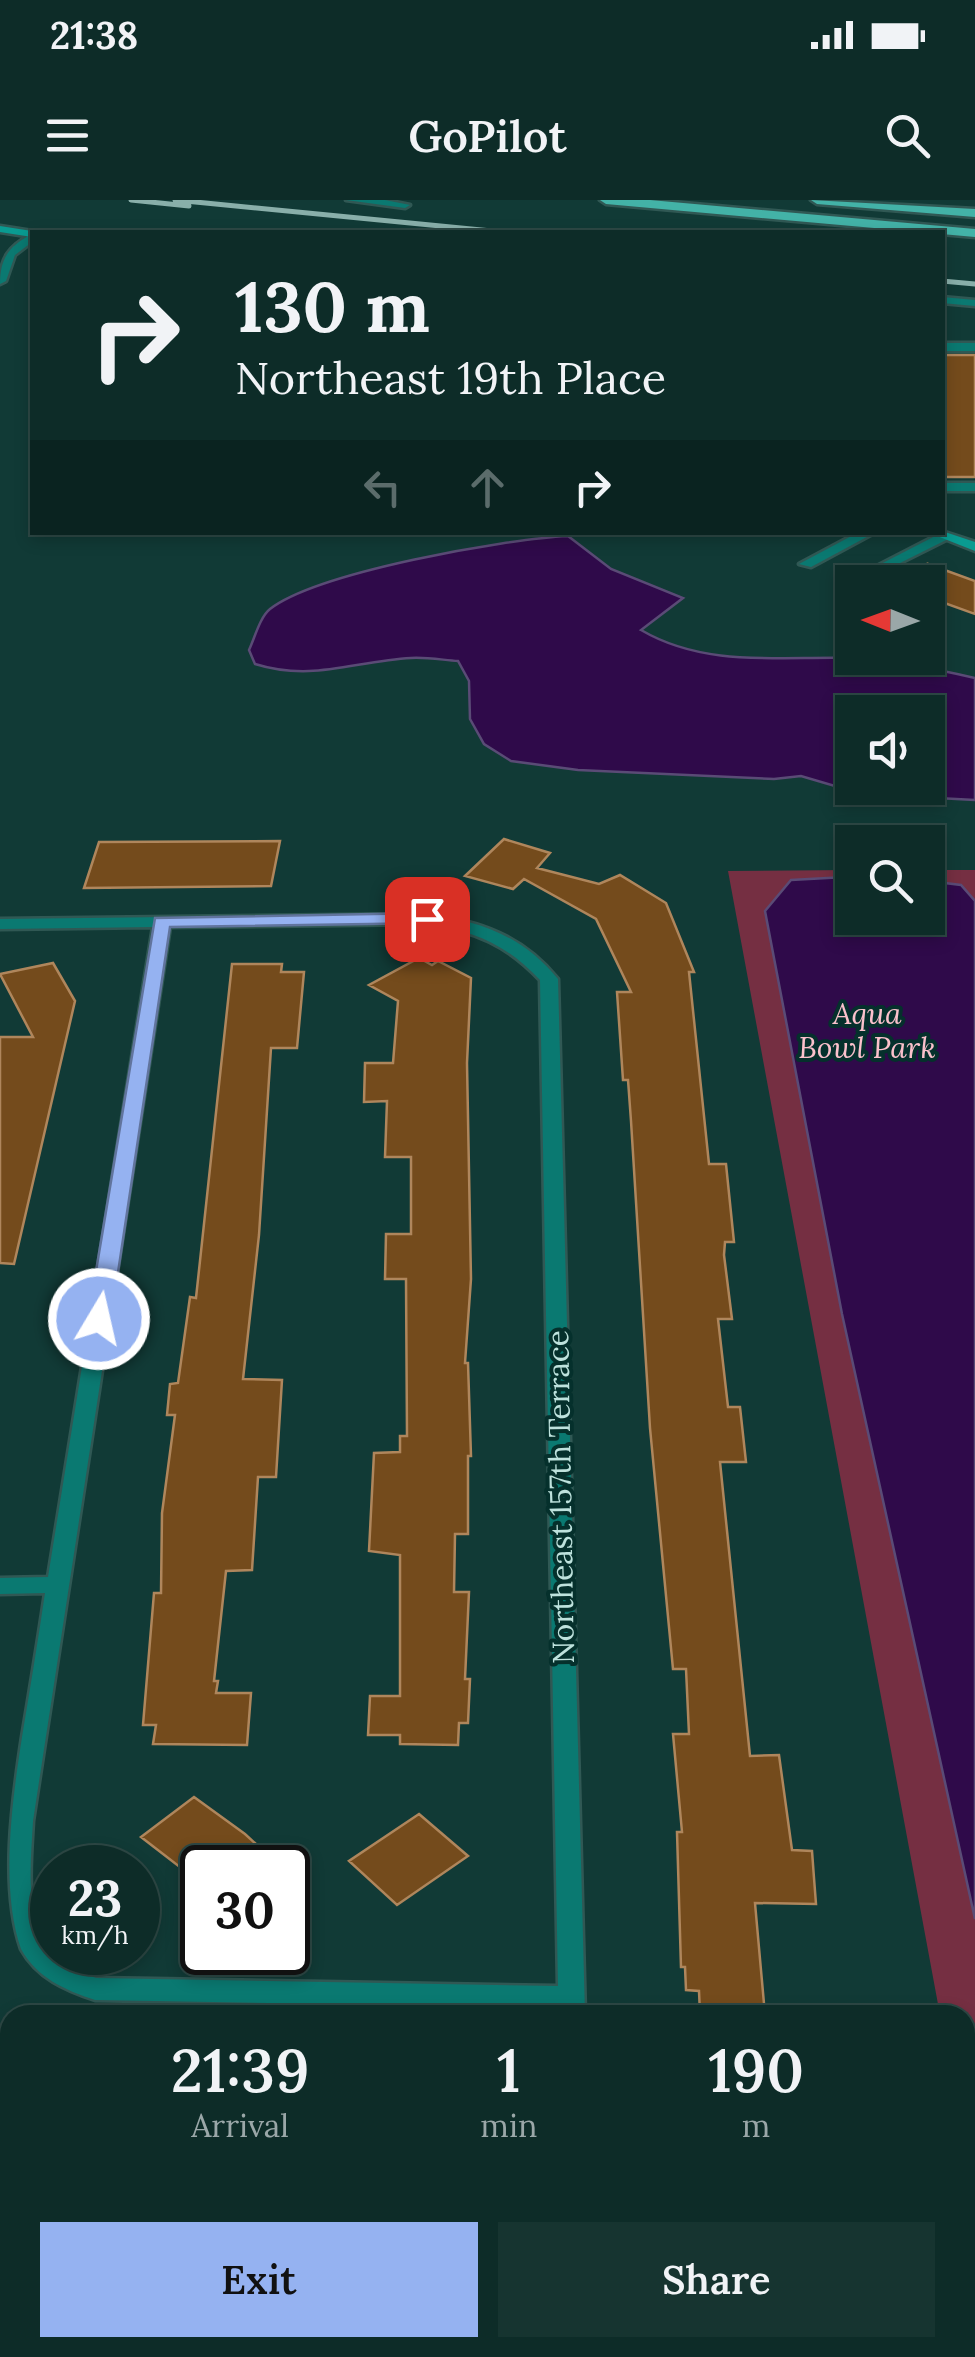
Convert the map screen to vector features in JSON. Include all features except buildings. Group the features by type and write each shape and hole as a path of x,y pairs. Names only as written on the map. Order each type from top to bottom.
{"main road":[{"path":"606,200 944,230"},
{"path":"818,200 975,213"},
{"path":"0,229 30,236"},
{"path":"945,230 975,233"},
{"path":"941,535 975,547"}],"street":[{"path":"351,200 405,205"},
{"path":"0,281 10,254 30,238"},
{"path":"945,300 975,303"},
{"path":"945,347 975,347"},
{"path":"945,487 975,487"},
{"path":"806,564 864,535"},
{"path":"883,565 936,535"},
{"name":"Northeast 157th Terrace","path":"162,922 427,919 472,924 511,940 549,978 572,2005"},
{"path":"0,924 162,922 21,1821 18,1876 23,1921 39,1960 66,1982 94,1989 544,2005"},
{"path":"0,1586 58,1585"}],"green space":[{"name":"Aqua Bowl Park","path":"835,870 835,935 945,935 945,870 975,870 975,2005 938,2005 728,871"}],"shaded area":[{"path":"568,536 611,569 683,598 641,630 691,650 744,658 835,658 835,675 945,675 945,672 975,678 975,800 945,798 945,695 835,695 835,786 801,776 774,779 578,770 511,761 484,744 470,719 469,681 458,661 411,658 315,671 255,664 249,650 266,613 294,595 369,570 459,551"},
{"name":"Aqua Bowl Park","path":"835,878 835,935 945,935 945,883 961,885 975,901 975,1919 842,1314 765,911 791,880"}],"railway":[{"path":"131,200 189,206"},
{"path":"175,200 482,230"},
{"path":"945,281 975,284"}],"route":[{"path":"99,1319 162,922 427,919"}]}
